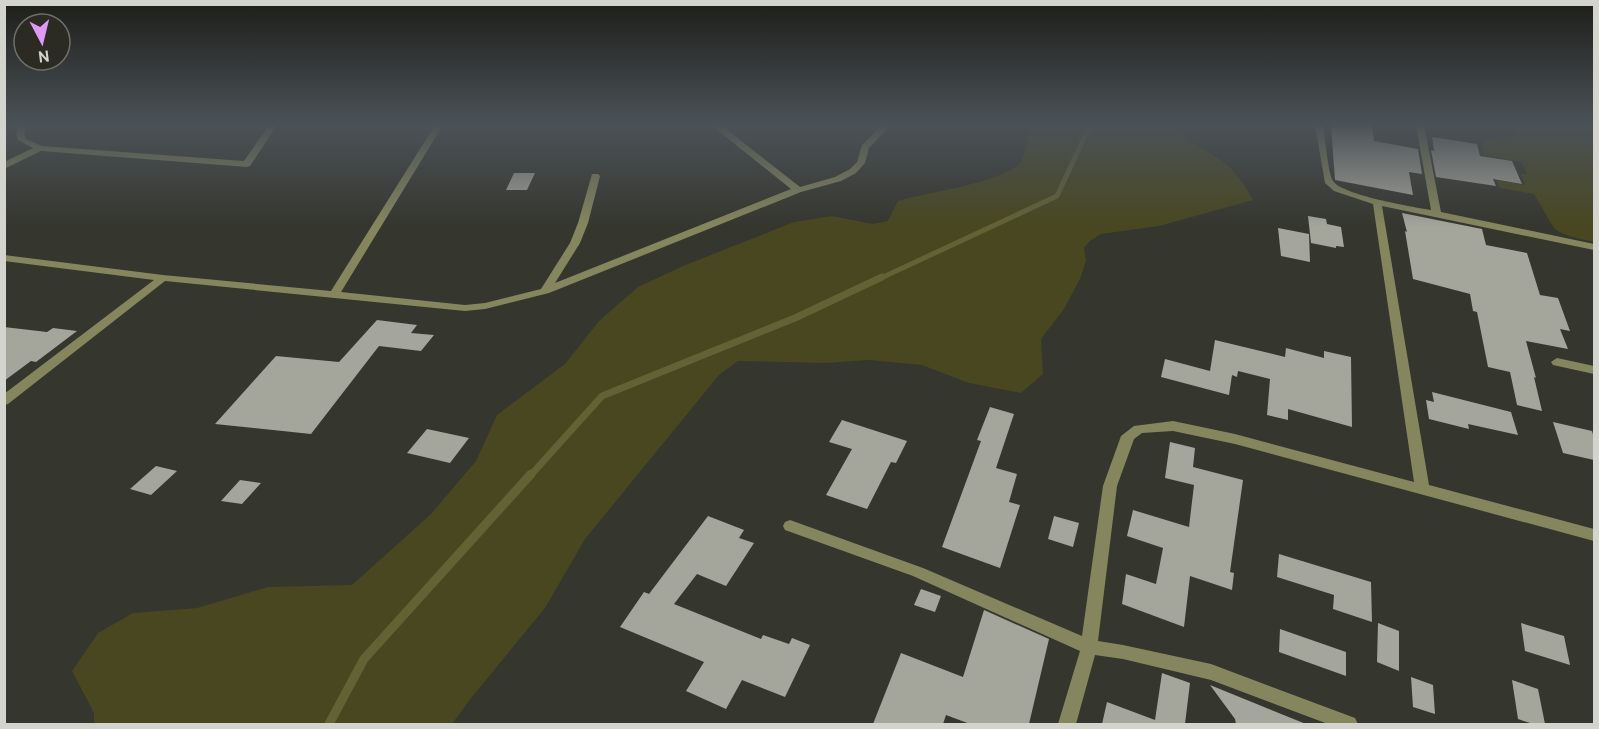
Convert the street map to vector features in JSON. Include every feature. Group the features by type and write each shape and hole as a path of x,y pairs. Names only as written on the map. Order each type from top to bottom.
{"street":[{"path":"4,166 18,159"},
{"path":"174,159 247,165 251,159"},
{"path":"335,294 418,159"},
{"path":"758,159 798,190"},
{"path":"4,258 163,278 465,308 513,301 545,291 798,190 838,179 853,171 862,159"},
{"path":"1324,159 1328,181 1337,189 1377,202 1594,247"},
{"path":"1426,159 1436,213"},
{"path":"545,291 575,243 584,223 595,176"},
{"path":"1377,202 1422,487"},
{"path":"4,401 163,278"},
{"path":"1557,362 1594,370"},
{"path":"1067,724 1089,647 1110,486 1128,436 1139,429 1173,426 1193,430 1422,487 1594,535"},
{"path":"790,526 918,572 1089,647 1123,652 1210,672 1349,724"}],"shaded area":[{"path":"1022,159 1219,159 1243,183 1253,200 1159,226 1101,234 1090,241 1084,248 1086,261 1080,279 1064,309 1041,339 1043,374 1021,393 969,383 922,365 869,360 826,363 738,361 719,375 585,539 545,608 452,724 94,724 94,713 72,671 98,633 133,613 197,608 268,587 352,585 431,514 476,461 497,415 565,364 599,321 638,287 683,266 794,222 832,216 873,224 888,221 898,201 995,177 1018,165"},
{"path":"1506,159 1594,159 1594,242 1567,235 1555,228 1534,194 1500,188 1496,180 1525,185 1521,174 1527,174 1522,162"}],"building":[{"path":"1333,159 1420,159 1422,174 1409,172 1413,195 1335,180"},
{"path":"1433,159 1499,159 1512,161 1522,184 1493,179 1496,186 1436,177"},
{"path":"514,173 535,173 527,190 506,190"},
{"path":"1402,213 1482,229 1486,245 1527,253 1540,295 1558,298 1570,331 1560,329 1568,349 1526,341 1542,411 1517,405 1510,372 1488,367 1477,312 1473,311 1470,294 1413,279 1405,231 1407,232"},
{"path":"1308,216 1326,219 1327,224 1341,227 1344,247 1336,246 1336,248 1311,243"},
{"path":"1278,228 1309,234 1310,262 1281,256"},
{"path":"377,320 417,325 411,333 434,335 421,351 379,346 311,434 215,424 276,356 339,362"},
{"path":"4,327 47,332 53,328 77,331 36,362 31,361 4,381"},
{"path":"1215,340 1285,357 1286,348 1324,358 1324,351 1351,357 1352,427 1288,409 1288,420 1267,415 1270,379 1238,371 1237,377 1232,375 1229,395 1161,377 1165,359 1210,371"},
{"path":"1432,392 1511,412 1518,435 1468,424 1469,429 1429,419 1426,400 1434,402"},
{"path":"990,407 1014,414 996,468 1017,474 1009,502 1020,505 1000,568 942,547 981,441 977,440"},
{"path":"842,420 907,441 896,463 891,462 867,509 826,495 852,449 829,442"},
{"path":"1553,422 1592,431 1594,460 1563,453"},
{"path":"427,429 469,438 450,463 407,453"},
{"path":"1170,442 1195,448 1193,467 1243,480 1230,572 1234,573 1232,590 1190,576 1184,627 1122,604 1126,574 1156,584 1163,548 1127,536 1133,510 1189,527 1194,485 1165,478"},
{"path":"156,466 177,471 151,495 130,489"},
{"path":"240,480 261,483 242,504 221,501"},
{"path":"708,516 744,530 739,538 754,543 726,586 697,574 674,604 761,639 763,635 789,644 792,638 810,645 785,697 742,680 726,709 686,691 704,662 620,627 644,592 649,594"},
{"path":"1054,516 1079,523 1073,547 1048,539"},
{"path":"1279,554 1371,582 1372,622 1333,609 1334,595 1277,577"},
{"path":"921,589 941,596 935,612 914,605"},
{"path":"984,610 1049,639 1029,724 970,724 946,715 943,724 873,724 901,653 963,677"},
{"path":"1378,623 1399,631 1399,671 1377,662"},
{"path":"1521,623 1564,636 1570,665 1525,651"},
{"path":"1280,629 1346,652 1346,676 1279,652"},
{"path":"1162,673 1190,683 1185,724 1102,724 1107,702 1155,720"},
{"path":"1411,677 1433,685 1435,714 1413,707"},
{"path":"1512,680 1538,689 1545,724 1533,724 1518,719"},
{"path":"1210,685 1306,724 1236,724 1235,719"}],"waterway":[{"path":"879,279 1057,196 1074,159"},
{"path":"530,476 602,396 795,318 882,277"},
{"path":"329,724 364,659 531,474"}]}
